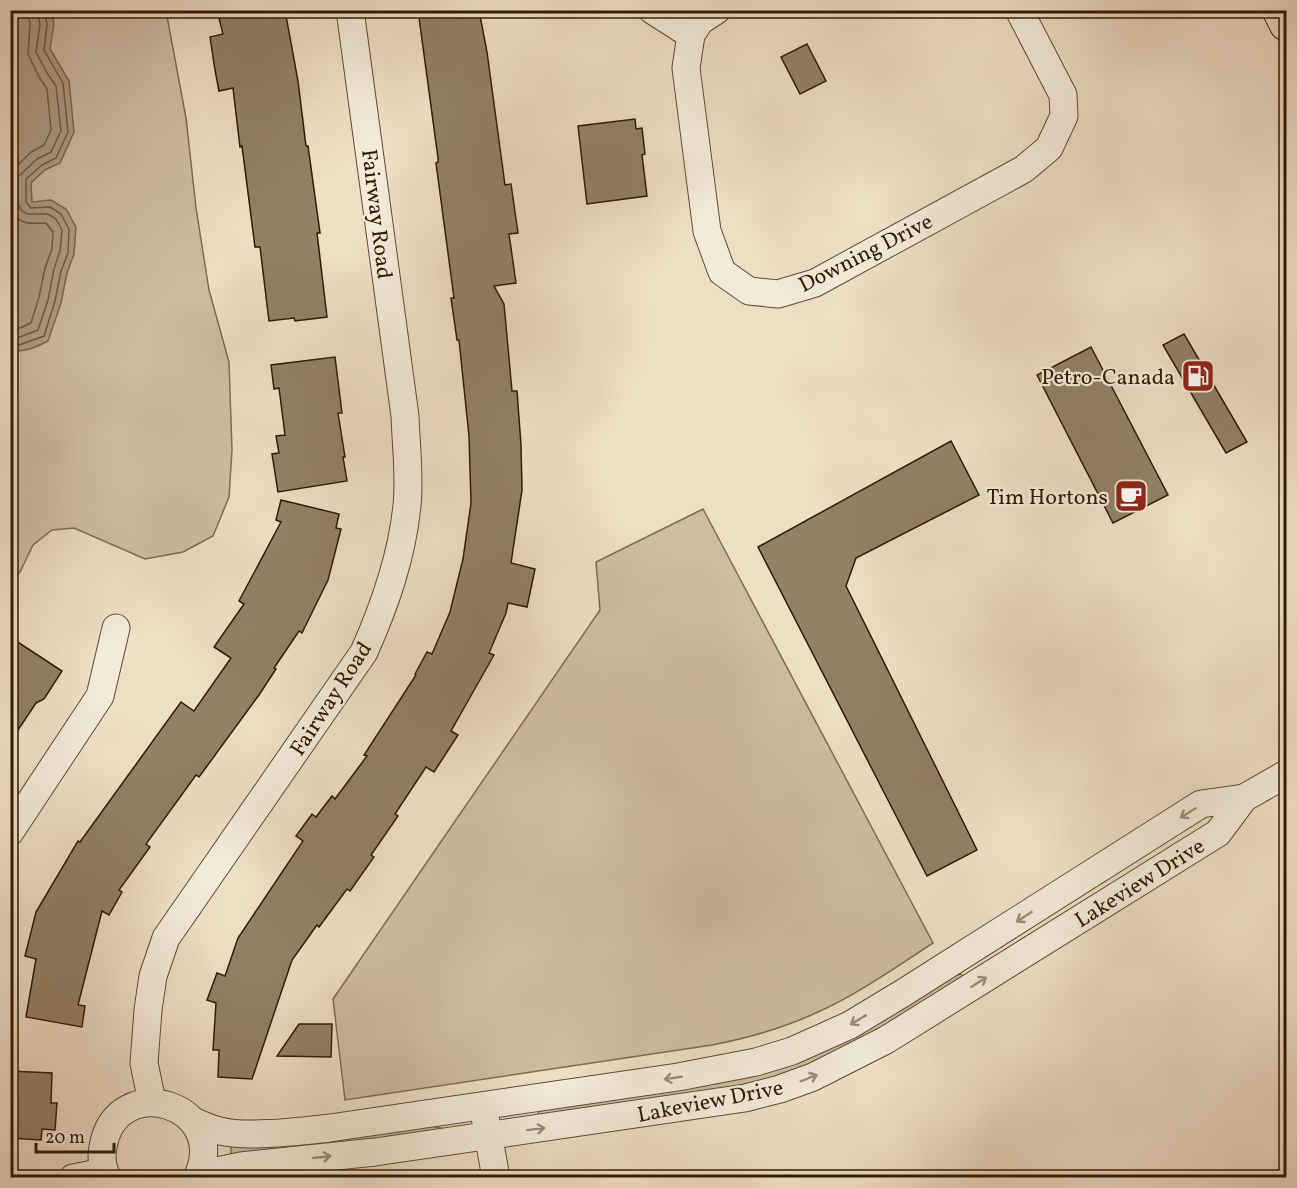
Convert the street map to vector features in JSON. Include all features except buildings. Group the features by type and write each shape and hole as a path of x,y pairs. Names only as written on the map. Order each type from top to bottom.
{"main road":[{"path":"1279,10 1287,24"}],"street":[{"name":"Fairway Road","path":"152,1102 144,1063 148,1010 153,976 166,938 364,652 398,564 407,504 405,416 350,10"},
{"path":"652,10 692,35 700,21 717,10"},
{"name":"Downing Drive","path":"692,35 686,68 707,231 722,272 749,291 778,294 815,283 1024,169 1049,148 1064,116 1063,95 1019,10"},
{"path":"10,832 100,696 116,628"},
{"name":"Lakeview Drive","path":"152,1102 167,1104 182,1111 193,1121 222,1132 292,1132 484,1107 722,1070 772,1058 850,1025 946,967 1201,804 1244,798 1287,774"},
{"name":"Lakeview Drive","path":"203,1178 217,1171 241,1166 375,1152 745,1098 813,1077 886,1040 1218,832 1244,798"},
{"path":"73,1178 106,1175 102,1151 105,1136 112,1122 123,1112 137,1105 152,1102"},
{"path":"484,1107 496,1178"},
{"path":"193,1121 201,1135 204,1150 202,1166 197,1178"}],"shaded area":[{"path":"11,11 166,11 186,118 196,208 209,290 229,362 232,450 229,497 213,536 183,552 145,559 74,528 52,530 33,545 11,586"},
{"path":"703,509 933,943 877,980 833,1005 779,1028 752,1036 712,1045 345,1100 333,999 600,610 596,562"},
{"path":"961,974 965,977 963,980 831,1056 752,1085 538,1115 539,1109 727,1079 952,976"},
{"path":"427,1125 445,1131 231,1157 231,1143"}],"water":[{"path":"11,10 50,11 54,23 50,49 69,81 74,132 60,163 45,170 31,183 32,202 51,200 66,209 76,227 74,254 48,341 20,351 10,349"}],"place":[{"name":"Petro-Canada","path":"1198,376"},
{"name":"Tim Hortons","path":"1131,496"}]}
